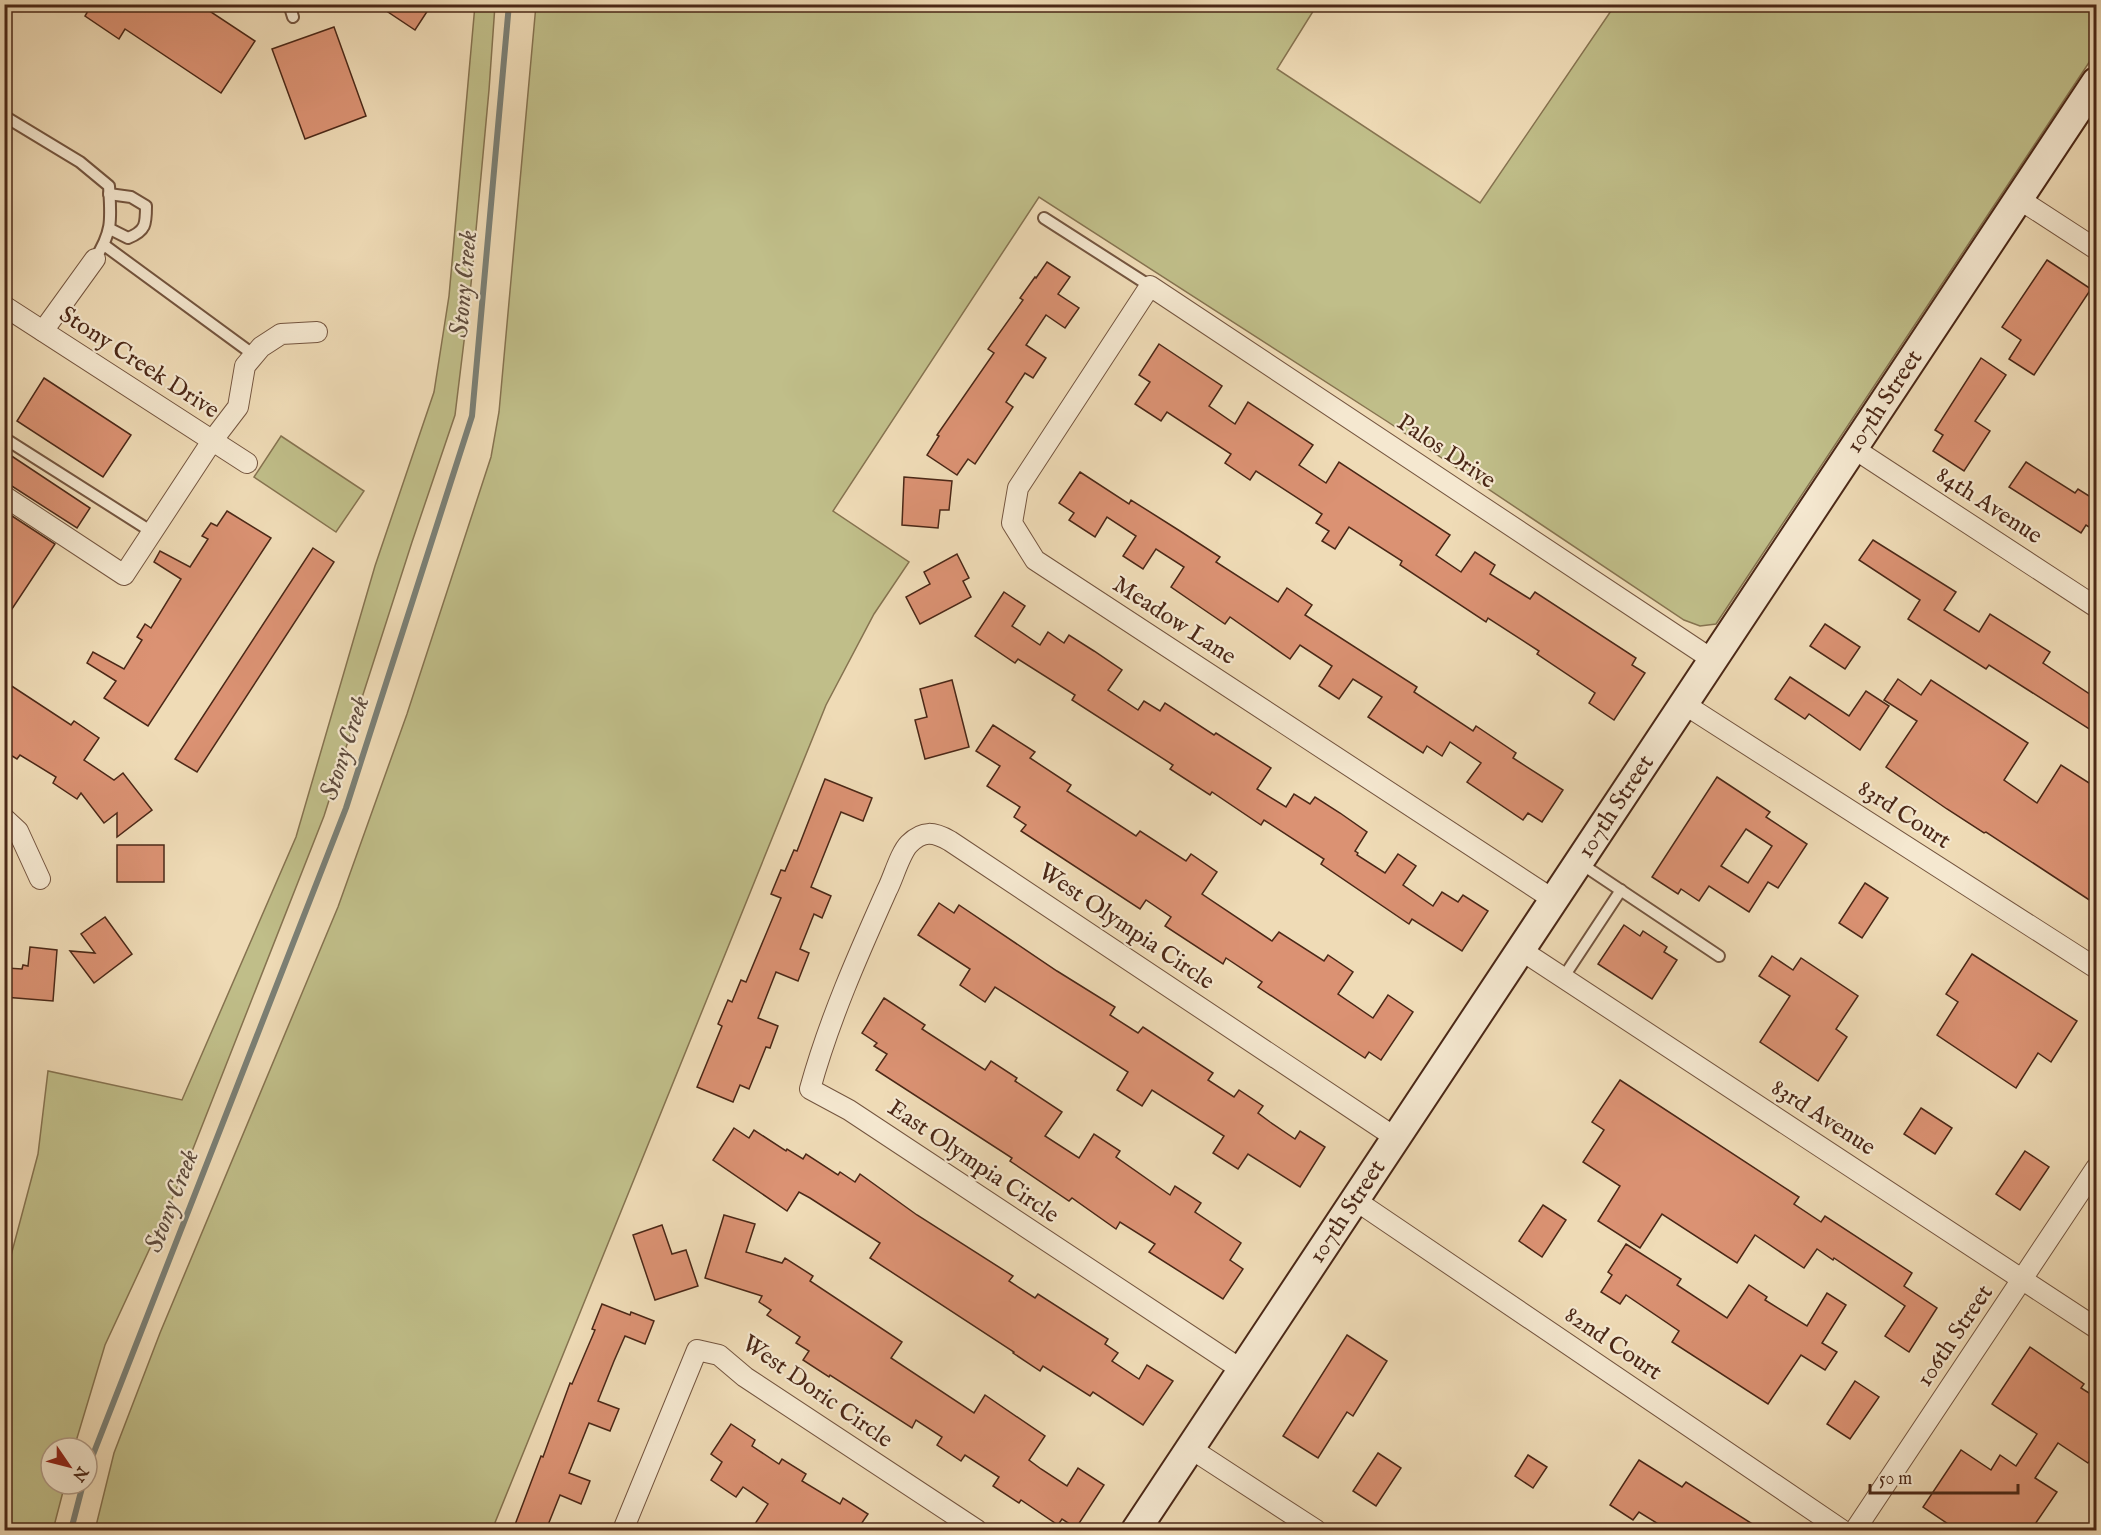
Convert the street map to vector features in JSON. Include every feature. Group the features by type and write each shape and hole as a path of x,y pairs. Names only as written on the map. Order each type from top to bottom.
{"street":[{"name":"107th Street","path":"1136,1530 2097,82"},
{"path":"2019,198 2097,249"},
{"path":"43,332 99,252"},
{"name":"Palos Drive","path":"1150,286 1713,660"},
{"name":"Meadow Lane","path":"1150,286 1018,488 1012,523 1035,560 1554,900"},
{"name":"Stony Creek Drive","path":"4,306 247,463"},
{"path":"4,496 124,575 212,441 238,407 245,366 261,347 281,334 317,332"},
{"name":"84th Avenue","path":"1853,448 2097,607"},
{"name":"83rd Court","path":"1684,704 2097,968"},
{"path":"4,818 18,831 40,879"},
{"name":"West Olympia Circle","path":"867,936 908,845 924,834 937,834 1396,1137"},
{"name":"East Olympia Circle","path":"867,936 820,1051 810,1089 849,1110 1242,1370"},
{"name":"83rd Avenue","path":"1521,950 2097,1328"},
{"name":"106th Street","path":"1855,1530 2097,1168"},
{"name":"82nd Court","path":"1355,1200 1842,1530"},
{"name":"West Doric Circle","path":"623,1530 697,1350 719,1354 745,1377 977,1530"},
{"path":"1190,1449 1316,1530"}],"lane":[{"path":"290,4 293,17"},
{"path":"4,116 80,162 109,186 110,230 99,252 254,355"},
{"path":"109,194 131,197 146,206 146,223 139,234 128,238 110,230"},
{"path":"1044,218 1150,286"},
{"path":"4,438 152,532"},
{"path":"1579,863 1719,956"},
{"path":"1563,978 1621,890"}],"shaded area":[{"path":"475,5 495,5 471,284 455,415 324,816 189,1159 105,1345 78,1436 39,1436 39,1496 62,1496 53,1530 5,1530 5,1278 38,1154 48,1071 182,1100 296,837 375,566 434,392 449,296"},
{"path":"536,5 1317,5 1277,69 1480,203 1615,5 2096,5 2096,52 1716,624 1700,626 1684,620 1388,422 1039,197 833,511 909,562 874,614 826,705 492,1530 95,1530 114,1453 160,1333 338,907 407,714 491,457 499,412"},
{"path":"281,436 364,491 336,532 254,477"}],"building":[{"path":"92,4 199,4 255,41 221,93 125,29 119,39 85,16"},
{"path":"376,4 432,4 415,30"},
{"path":"334,27 366,116 305,139 272,49"},
{"path":"2047,260 2091,289 2034,375 2009,359 2021,340 2002,327"},
{"path":"1047,262 1070,277 1058,294 1079,308 1065,328 1046,315 1026,345 1046,358 1033,378 1025,373 1006,402 1013,407 975,464 968,459 957,475 927,455 939,436 937,435 994,353 988,349 1023,300 1020,298"},
{"path":"1159,344 1222,386 1209,406 1235,424 1248,402 1313,445 1299,465 1326,483 1339,462 1450,535 1436,555 1461,572 1475,552 1495,565 1490,574 1530,599 1535,592 1636,658 1632,665 1645,673 1614,720 1589,703 1595,693 1537,654 1539,651 1488,618 1486,622 1400,565 1402,561 1349,527 1335,549 1322,541 1329,531 1316,523 1322,514 1256,471 1250,480 1225,463 1231,454 1167,412 1161,421 1135,404 1150,382 1139,375"},
{"path":"1981,358 2006,375 1975,421 1990,431 1964,471 1933,451 1943,435 1935,430"},
{"path":"44,378 131,435 103,477 17,421"},
{"path":"4,451 90,508 77,528 4,481"},
{"path":"2026,462 2075,493 2078,489 2097,501 2097,532 2086,525 2081,533 2009,487"},
{"path":"1080,472 1129,504 1131,500 1220,557 1216,562 1278,602 1287,588 1312,605 1305,615 1417,687 1414,692 1473,731 1476,726 1516,753 1513,758 1563,790 1542,822 1528,813 1523,820 1467,782 1481,763 1450,742 1442,756 1427,746 1423,753 1368,717 1382,697 1353,679 1339,699 1319,686 1332,666 1300,645 1290,659 1230,617 1225,624 1171,587 1184,567 1156,549 1143,569 1123,556 1136,536 1107,517 1095,537 1069,520 1074,513 1059,503"},
{"path":"904,477 952,481 949,510 940,510 938,528 902,525"},
{"path":"227,511 271,538 148,726 104,698 116,681 87,663 93,652 124,669 142,640 137,637 145,624 151,628 181,579 154,562 160,551 190,567 208,539 202,536 211,523 217,526"},
{"path":"12,516 55,544 4,621 4,527"},
{"path":"1873,540 1956,592 1944,610 1979,632 1990,614 2050,652 2043,663 2097,699 2097,734 1989,665 1986,669 1908,619 1920,600 1859,560"},
{"path":"313,548 334,562 197,772 175,759"},
{"path":"957,554 969,578 963,581 971,597 920,624 906,597 930,584 924,572"},
{"path":"1004,592 1025,606 1012,626 1040,645 1048,632 1064,643 1069,635 1094,651 1122,670 1108,690 1138,710 1144,701 1160,711 1165,703 1271,768 1257,789 1286,807 1294,794 1310,804 1315,797 1340,813 1367,832 1355,851 1357,855 1385,873 1398,854 1416,866 1403,885 1433,906 1442,892 1458,902 1463,895 1488,911 1462,951 1412,919 1409,924 1321,864 1324,859 1264,820 1261,825 1212,792 1210,795 1170,769 1173,765 1072,700 1075,695 1018,659 1015,663 975,636"},
{"path":"1825,624 1860,647 1845,669 1810,646"},
{"path":"1790,677 1849,716 1866,691 1889,706 1860,750 1809,714 1805,719 1775,699"},
{"path":"1898,679 1921,695 1931,680 2028,743 2004,780 2037,803 2061,765 2097,788 2097,905 1886,767 1917,721 1884,700"},
{"path":"952,680 969,747 925,759 915,720 927,717 920,689"},
{"path":"4,681 71,725 74,721 99,738 84,760 114,780 123,773 152,810 117,837 117,813 104,823 81,793 77,799 53,783 56,777 20,755 17,759 4,751"},
{"path":"993,725 1035,752 1030,758 1071,785 1067,791 1136,836 1140,831 1186,861 1191,854 1217,872 1202,894 1272,941 1279,932 1324,961 1328,955 1353,972 1338,994 1373,1018 1388,995 1413,1012 1381,1060 1369,1052 1365,1058 1258,987 1262,982 1226,958 1223,964 1165,926 1171,917 1146,900 1140,909 1021,831 1026,825 1014,817 1020,807 987,786 1000,766 976,751"},
{"path":"1717,777 1770,812 1766,817 1807,844 1778,888 1768,882 1749,912 1709,886 1699,901 1681,889 1678,894 1652,877","holes":["1746,829 1772,846 1748,883 1721,866"]},
{"path":"825,779 872,798 863,821 841,812 811,887 831,896 822,918 814,914 800,949 809,953 798,981 776,972 758,1018 778,1026 770,1048 766,1047 749,1089 740,1085 733,1102 697,1087 722,1026 718,1024 728,1000 732,1002 741,980 746,982 781,898 771,894 781,870 785,871 794,850 797,851"},
{"path":"117,845 164,845 164,882 117,882"},
{"path":"1865,883 1888,898 1862,938 1839,923"},
{"path":"939,903 954,913 959,905 1115,1007 1110,1015 1138,1033 1143,1027 1213,1073 1208,1080 1234,1097 1239,1090 1263,1106 1258,1113 1295,1139 1300,1131 1325,1147 1300,1187 1248,1154 1238,1169 1213,1153 1224,1136 1152,1090 1142,1106 1117,1090 1128,1072 995,987 985,1002 960,985 970,969 918,935"},
{"path":"105,917 132,954 94,983 70,951 95,953 81,934"},
{"path":"1624,925 1640,936 1643,931 1667,947 1664,952 1677,960 1652,999 1598,964"},
{"path":"30,947 57,950 53,1001 4,997 7,968 22,969 23,965 28,966"},
{"path":"1972,954 2077,1021 2051,1062 2038,1053 2016,1088 1937,1035 1958,1002 1946,994"},
{"path":"1772,956 1793,970 1801,958 1858,996 1836,1029 1847,1037 1818,1081 1760,1042 1790,996 1759,976"},
{"path":"884,998 925,1025 922,1029 985,1070 991,1061 1017,1078 1015,1081 1062,1112 1045,1136 1079,1158 1094,1134 1120,1151 1116,1157 1170,1195 1175,1186 1201,1203 1195,1212 1241,1243 1230,1260 1243,1269 1223,1299 1149,1252 1155,1244 1120,1222 1116,1229 1072,1198 1069,1201 1010,1161 1012,1158 876,1070 887,1054 874,1046 877,1043 862,1033"},
{"path":"1620,1080 1799,1197 1794,1204 1821,1222 1825,1216 1912,1273 1904,1286 1937,1308 1909,1352 1885,1336 1905,1306 1817,1249 1804,1268 1755,1235 1737,1263 1662,1214 1640,1248 1598,1221 1620,1186 1583,1162 1604,1130 1592,1122"},
{"path":"1921,1108 1952,1128 1935,1154 1904,1134"},
{"path":"734,1128 749,1138 754,1130 786,1151 787,1149 803,1159 806,1154 838,1175 840,1172 855,1182 860,1174 917,1215 1013,1276 1009,1281 1035,1298 1038,1294 1108,1339 1105,1344 1118,1353 1112,1361 1139,1379 1147,1365 1173,1381 1143,1425 1093,1392 1090,1396 1043,1366 1040,1371 870,1258 880,1243 799,1192 787,1211 713,1160"},
{"path":"2025,1151 2049,1167 2020,1210 1996,1194"},
{"path":"1543,1205 1566,1220 1542,1257 1519,1241"},
{"path":"724,1215 755,1224 746,1252 782,1263 785,1258 813,1276 810,1281 902,1342 891,1358 974,1413 985,1395 1045,1436 1029,1460 1041,1469 1067,1486 1078,1468 1104,1485 1076,1528 1062,1519 1058,1525 1021,1500 1019,1503 993,1486 999,1477 965,1455 961,1461 937,1445 942,1437 916,1420 912,1428 803,1360 809,1351 796,1343 800,1337 767,1315 771,1310 759,1302 762,1296 705,1278"},
{"path":"662,1225 672,1254 686,1250 698,1286 655,1300 633,1235"},
{"path":"1626,1244 1681,1279 1677,1285 1727,1318 1749,1285 1767,1297 1765,1300 1807,1326 1827,1293 1846,1305 1822,1343 1837,1352 1825,1370 1801,1355 1768,1404 1672,1342 1679,1331 1626,1295 1620,1304 1601,1292 1612,1275 1608,1272"},
{"path":"602,1304 654,1321 645,1344 625,1336 598,1401 619,1409 610,1431 589,1423 569,1473 590,1481 581,1504 560,1495 546,1530 513,1530 570,1383 572,1384 595,1330 592,1329"},
{"path":"1347,1335 1387,1361 1353,1416 1347,1412 1318,1458 1283,1436"},
{"path":"2030,1347 2084,1384 2081,1388 2097,1398 2097,1451 2088,1463 2058,1443 2035,1478 2057,1492 2031,1530 1957,1530 1923,1507 1961,1450 1991,1470 2000,1455 2016,1466 2037,1434 1992,1404"},
{"path":"1855,1381 1879,1397 1850,1439 1827,1424"},
{"path":"731,1424 755,1440 752,1446 779,1464 782,1459 806,1474 802,1481 840,1504 843,1498 868,1514 857,1530 751,1530 768,1504 743,1487 736,1497 711,1480 722,1462 711,1454"},
{"path":"1378,1453 1401,1468 1376,1506 1353,1491"},
{"path":"1528,1455 1547,1467 1533,1488 1515,1476"},
{"path":"1639,1460 1682,1487 1686,1482 1762,1530 1668,1530 1639,1512 1633,1520 1610,1505"}],"waterway":[{"name":"Stony Creek","path":"99,1439 346,808 472,416 509,4"},
{"name":"Stony Creek","path":"71,1530 80,1496"}]}
